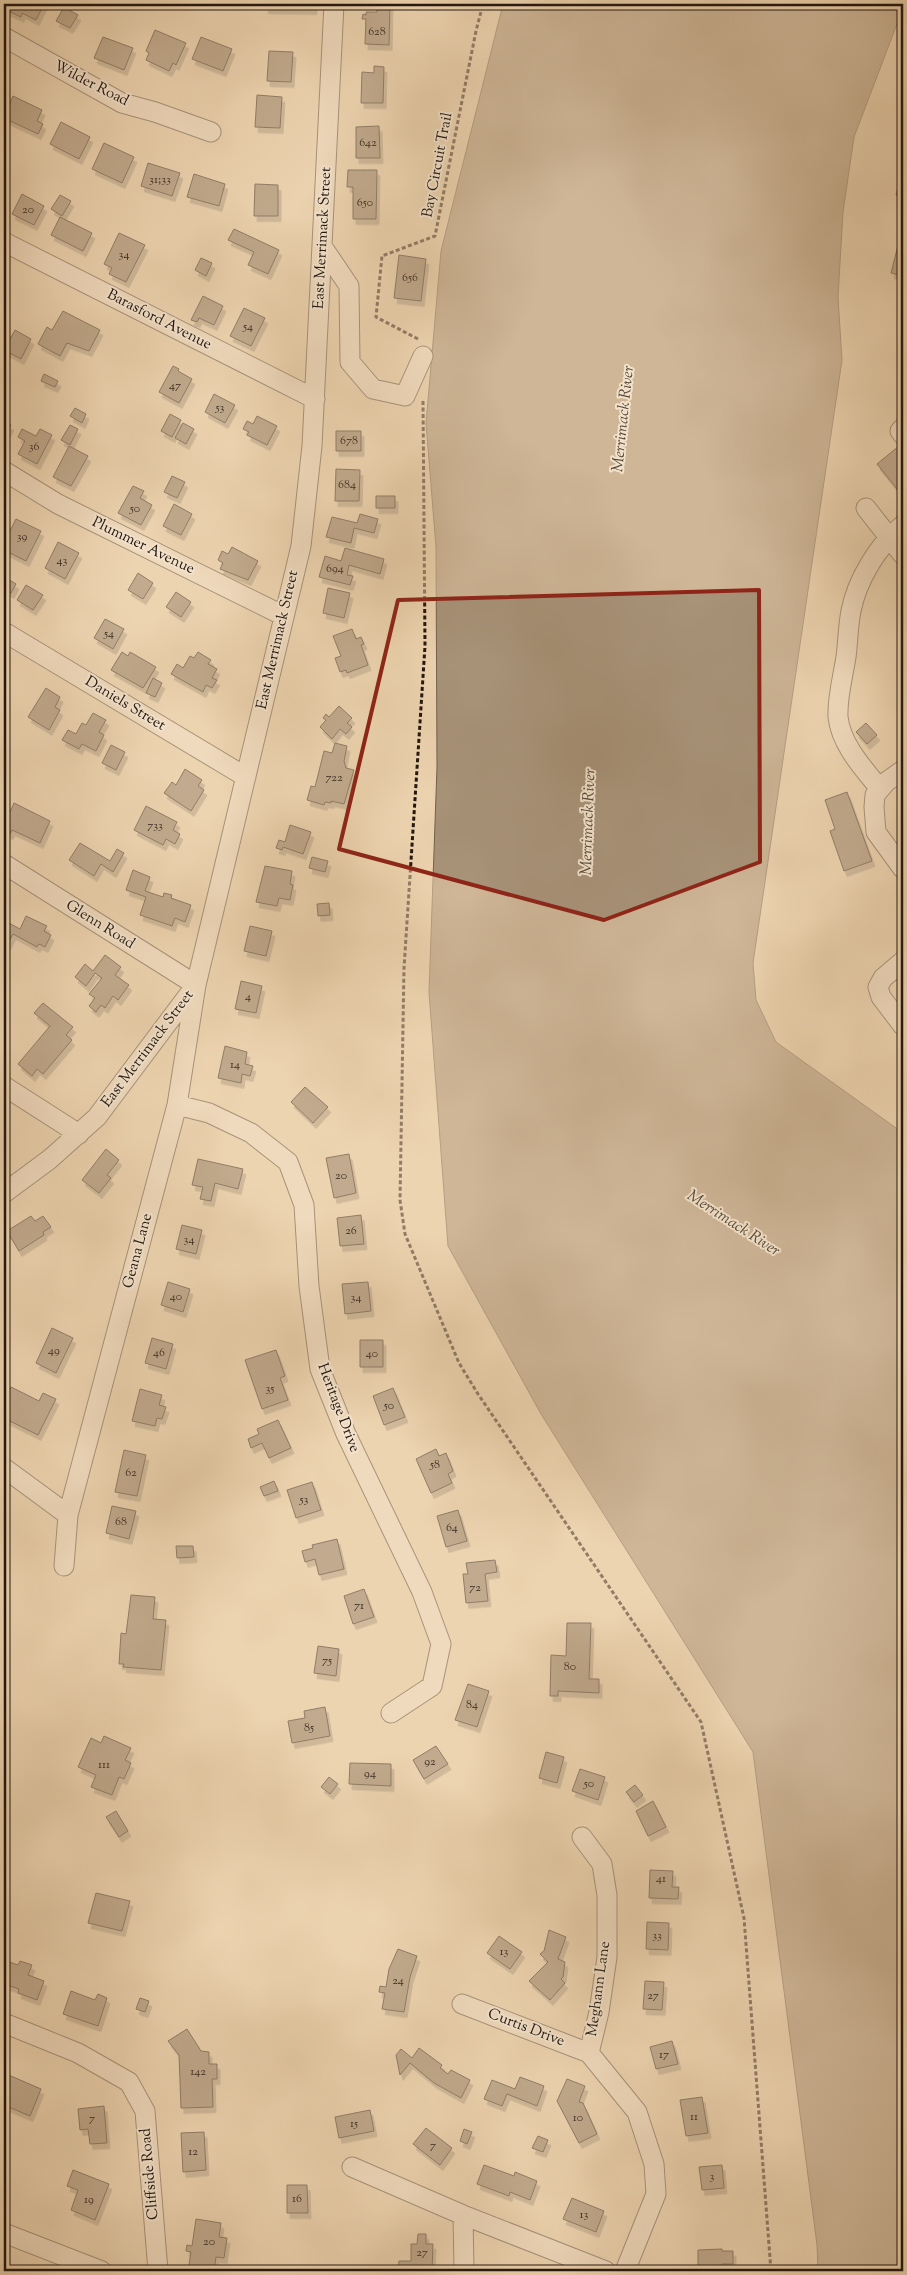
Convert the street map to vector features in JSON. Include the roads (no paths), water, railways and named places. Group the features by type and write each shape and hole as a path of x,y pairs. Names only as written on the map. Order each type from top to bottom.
{"street":[{"name":"East Merrimack Street","path":"4,1193 79,1134 97,1117 196,985 301,546 315,399 334,4"},
{"name":"Wilder Road","path":"4,38 122,103 155,112 211,132"},
{"name":"Barasford Avenue","path":"4,242 315,399"},
{"path":"322,246 349,286 350,362 373,389 405,396 423,356"},
{"path":"903,428 900,431 903,435"},
{"name":"Plummer Avenue","path":"4,472 58,504 284,616"},
{"path":"866,508 896,531 903,555"},
{"path":"880,789 858,762 847,743 838,718 851,611 861,580 896,531"},
{"name":"Daniels Street","path":"4,632 246,777"},
{"path":"903,770 886,782 875,795 874,808 876,832 903,869"},
{"name":"Glenn Road","path":"4,864 196,985"},
{"path":"903,961 883,978 878,987 881,997 903,1026"},
{"name":"Geana Lane","path":"64,1566 68,1515 177,1105 196,985"},
{"path":"4,1086 79,1134"},
{"name":"Heritage Drive","path":"177,1105 208,1113 251,1133 288,1162 304,1205 309,1286 320,1369 346,1434 422,1592 441,1644 432,1686 391,1713"},
{"path":"4,1468 68,1515"},
{"name":"Meghann Lane","path":"582,1838 602,1864 607,1896 607,1956 599,2012 589,2053 637,2112 654,2164 656,2194 625,2271"},
{"name":"Curtis Drive","path":"462,2004 589,2053"},
{"name":"Cliffside Road","path":"4,2024 78,2052 129,2082 145,2111 158,2271"},
{"path":"352,2167 463,2215 606,2271"},
{"path":"463,2215 464,2271"},
{"path":"4,2233 102,2271"}],"water":[{"name":"Merrimack River","path":"503,4 903,4 854,137 843,212 838,297 842,360 753,963 756,1000 776,1042 903,1133 903,2271 818,2271 817,2245 753,1752 541,1414 448,1246 429,992 437,767 436,547 426,423 441,251"}]}
